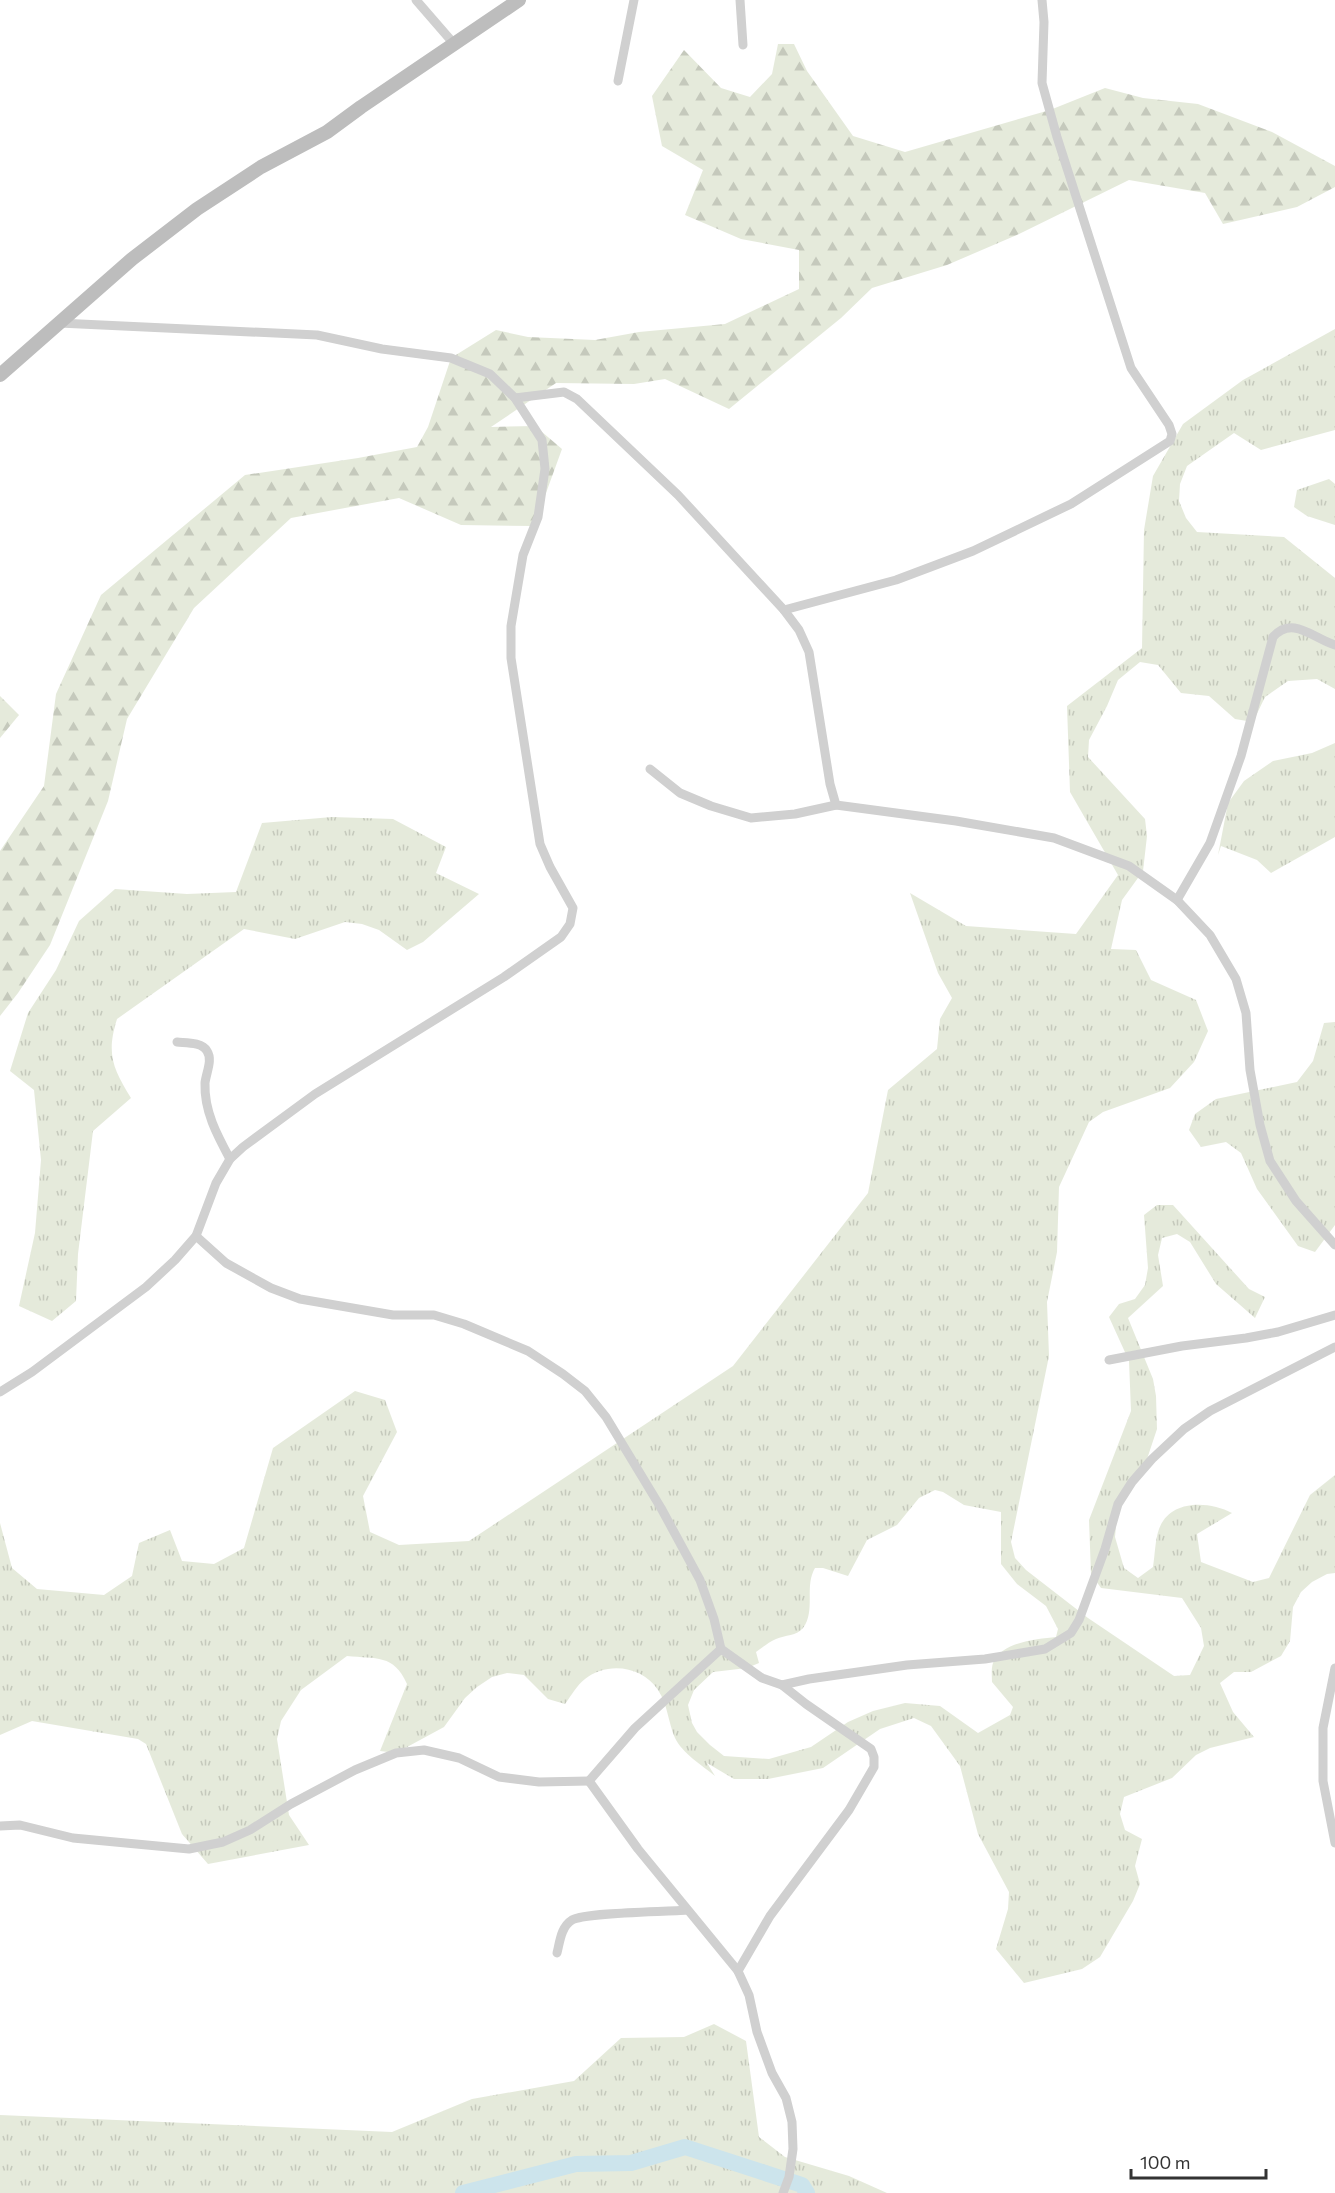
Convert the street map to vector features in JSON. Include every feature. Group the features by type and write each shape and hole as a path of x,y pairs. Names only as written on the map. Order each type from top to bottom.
{"street":[{"path":"416,0 455,45"},
{"path":"0,375 132,259 197,209 261,167 327,132 361,106 519,0"},
{"path":"618,81 634,0"},
{"path":"740,0 743,45"},
{"path":"784,610 896,580 973,551 1071,504 1170,441 1172,434 1169,425 1131,368 1057,137 1042,83 1044,22 1041,0"},
{"path":"0,1392 32,1372 146,1287 175,1260 196,1236 216,1183 230,1159 315,1094 513,970 561,937 570,924 573,908 549,867 540,844 511,658 511,626 515,595 523,555 538,517 545,469 542,440 515,398 490,374 451,358 382,349 317,335 59,323"},
{"path":"515,398 564,392 577,399 678,495 784,610 799,630 809,652 830,784 836,805"},
{"path":"1177,900 1210,843 1241,756 1273,637 1280,629 1291,626 1335,645"},
{"path":"650,769 680,793 711,806 751,818 795,814 836,805 956,821 1054,838 1129,866 1177,900 1210,935 1236,979 1246,1013 1250,1070 1260,1125 1270,1161 1296,1201 1335,1245"},
{"path":"177,1042 203,1046 207,1050 210,1058 205,1080 205,1104 230,1159"},
{"path":"196,1236 226,1263 271,1288 312,1301 393,1315 434,1316 464,1324 528,1351 563,1374 585,1391 606,1417 661,1508 700,1580 714,1618 721,1649 762,1678 782,1685 871,1749 874,1767 849,1810 770,1916 738,1971"},
{"path":"1109,1360 1182,1346 1278,1332 1335,1315"},
{"path":"782,1685 874,1670 985,1659 1045,1649 1065,1639 1079,1620 1105,1549 1118,1504 1132,1482 1152,1460 1184,1429 1210,1411 1335,1347"},
{"path":"0,1826 20,1825 73,1838 189,1850 223,1842 250,1830 291,1804 355,1770 396,1753 424,1750 459,1758 500,1777 539,1782 589,1781 635,1728 721,1649"},
{"path":"1335,1668 1323,1728 1323,1781 1335,1843"},
{"path":"589,1781 638,1849 738,1971 749,1995 757,2032 772,2073 786,2098 792,2122 793,2149 789,2176 783,2193"},
{"path":"557,1953 562,1930 572,1920 591,1916 687,1910"}],"green space":[{"path":"778,44 794,44 807,71 853,136 905,152 1050,110 1105,88 1143,98 1198,104 1272,132 1335,166 1335,187 1297,207 1223,224 1205,193 1129,180 1019,234 947,265 872,288 841,318 729,409 665,379 634,384 556,383 491,427 535,426 562,449 534,526 461,525 399,498 291,518 194,608 127,719 108,801 50,945 0,1016 0,851 44,786 56,694 101,595 245,475 417,447 428,427 451,358 496,330 528,337 595,340 639,332 725,324 799,289 799,250 741,239 685,215 703,170 662,146 652,96 684,50 721,88 750,97 772,74"},
{"path":"1335,329 1335,430 1261,450 1234,433 1187,466 1180,484 1179,501 1186,518 1197,532 1284,537 1335,578 1335,689 1317,679 1288,681 1265,697 1253,722 1235,719 1209,696 1181,693 1158,665 1140,662 1118,680 1089,740 1088,757 1145,819 1147,836 1143,871 1122,900 1111,949 1136,950 1151,980 1196,1000 1208,1031 1194,1062 1170,1088 1103,1112 1089,1122 1059,1187 1057,1252 1047,1302 1049,1356 1011,1542 1015,1558 1026,1570 1088,1618 1174,1676 1190,1675 1204,1646 1201,1628 1182,1598 1101,1588 1091,1574 1089,1520 1131,1411 1129,1361 1109,1317 1119,1304 1135,1299 1145,1285 1148,1268 1144,1215 1157,1205 1173,1205 1249,1289 1265,1297 1255,1318 1216,1284 1190,1242 1177,1234 1162,1238 1158,1255 1163,1286 1128,1318 1153,1379 1157,1429 1144,1468 1118,1504 1115,1537 1124,1568 1138,1578 1153,1567 1158,1533 1164,1519 1181,1508 1202,1505 1232,1513 1197,1534 1201,1562 1253,1582 1269,1578 1310,1495 1335,1475 1335,1573 1327,1574 1312,1582 1301,1592 1293,1607 1290,1641 1281,1656 1251,1672 1234,1672 1220,1683 1233,1712 1254,1737 1210,1748 1196,1755 1172,1778 1124,1797 1120,1814 1125,1830 1142,1839 1135,1866 1140,1884 1133,1901 1100,1957 1082,1969 1024,1983 996,1949 1008,1909 1009,1892 978,1834 960,1766 931,1726 914,1718 880,1729 823,1768 768,1779 734,1779 707,1763 715,1776 678,1744 658,1690 651,1682 634,1671 614,1668 594,1673 579,1684 565,1704 548,1699 524,1675 507,1673 492,1677 477,1687 465,1698 444,1727 396,1753 380,1751 407,1684 402,1674 396,1667 383,1660 347,1656 301,1690 281,1721 277,1739 289,1815 309,1845 208,1864 182,1834 146,1744 138,1739 32,1721 0,1735 0,1523 12,1568 37,1589 104,1595 132,1576 139,1543 170,1530 182,1561 214,1564 244,1548 273,1448 355,1391 385,1400 397,1432 363,1496 370,1532 399,1545 469,1541 733,1366 868,1193 888,1090 937,1049 940,1019 952,998 938,973 910,893 966,926 1076,934 1118,875 1070,792 1067,706 1142,648 1144,530 1153,476 1183,424 1243,380","holes":["935,1490 943,1492 964,1505 1001,1512 1001,1564 1017,1584 1046,1606 1058,1629 1056,1637 1011,1646 997,1656 993,1663 992,1682 1013,1707 1010,1715 978,1733 940,1706 905,1703 873,1711 848,1722 811,1747 769,1759 724,1756 710,1745 697,1732 692,1723 688,1705 694,1690 713,1672 747,1668 759,1663 756,1652 773,1640 794,1634 803,1628 809,1614 810,1583 815,1568 823,1568 848,1576 867,1540 897,1525 919,1498"]},
{"path":"1329,479 1335,484 1335,525 1307,516 1294,507 1297,490"},
{"path":"0,696 19,715 0,738"},
{"path":"1335,743 1335,837 1271,873 1257,860 1221,846 1218,855 1228,803 1244,781 1273,761 1312,753"},
{"path":"332,817 393,819 446,847 436,873 479,894 423,942 407,950 379,930 362,924 345,922 295,939 244,929 117,1019 112,1042 113,1061 131,1098 93,1131 78,1254 76,1301 52,1321 19,1306 35,1233 41,1160 34,1090 10,1071 28,1013 56,970 79,921 115,889 187,894 236,892 262,823"},
{"path":"1335,1022 1335,1225 1315,1252 1298,1246 1257,1189 1241,1153 1226,1142 1201,1147 1189,1130 1195,1114 1216,1099 1297,1082 1313,1061 1324,1023"},
{"path":"714,2024 746,2041 759,2137 785,2157 849,2176 887,2193 0,2193 0,2115 392,2132 472,2099 574,2081 621,2038 684,2037"}],"waterway":[{"path":"463,2193 576,2164 631,2163 685,2147 802,2185 807,2193"}]}
